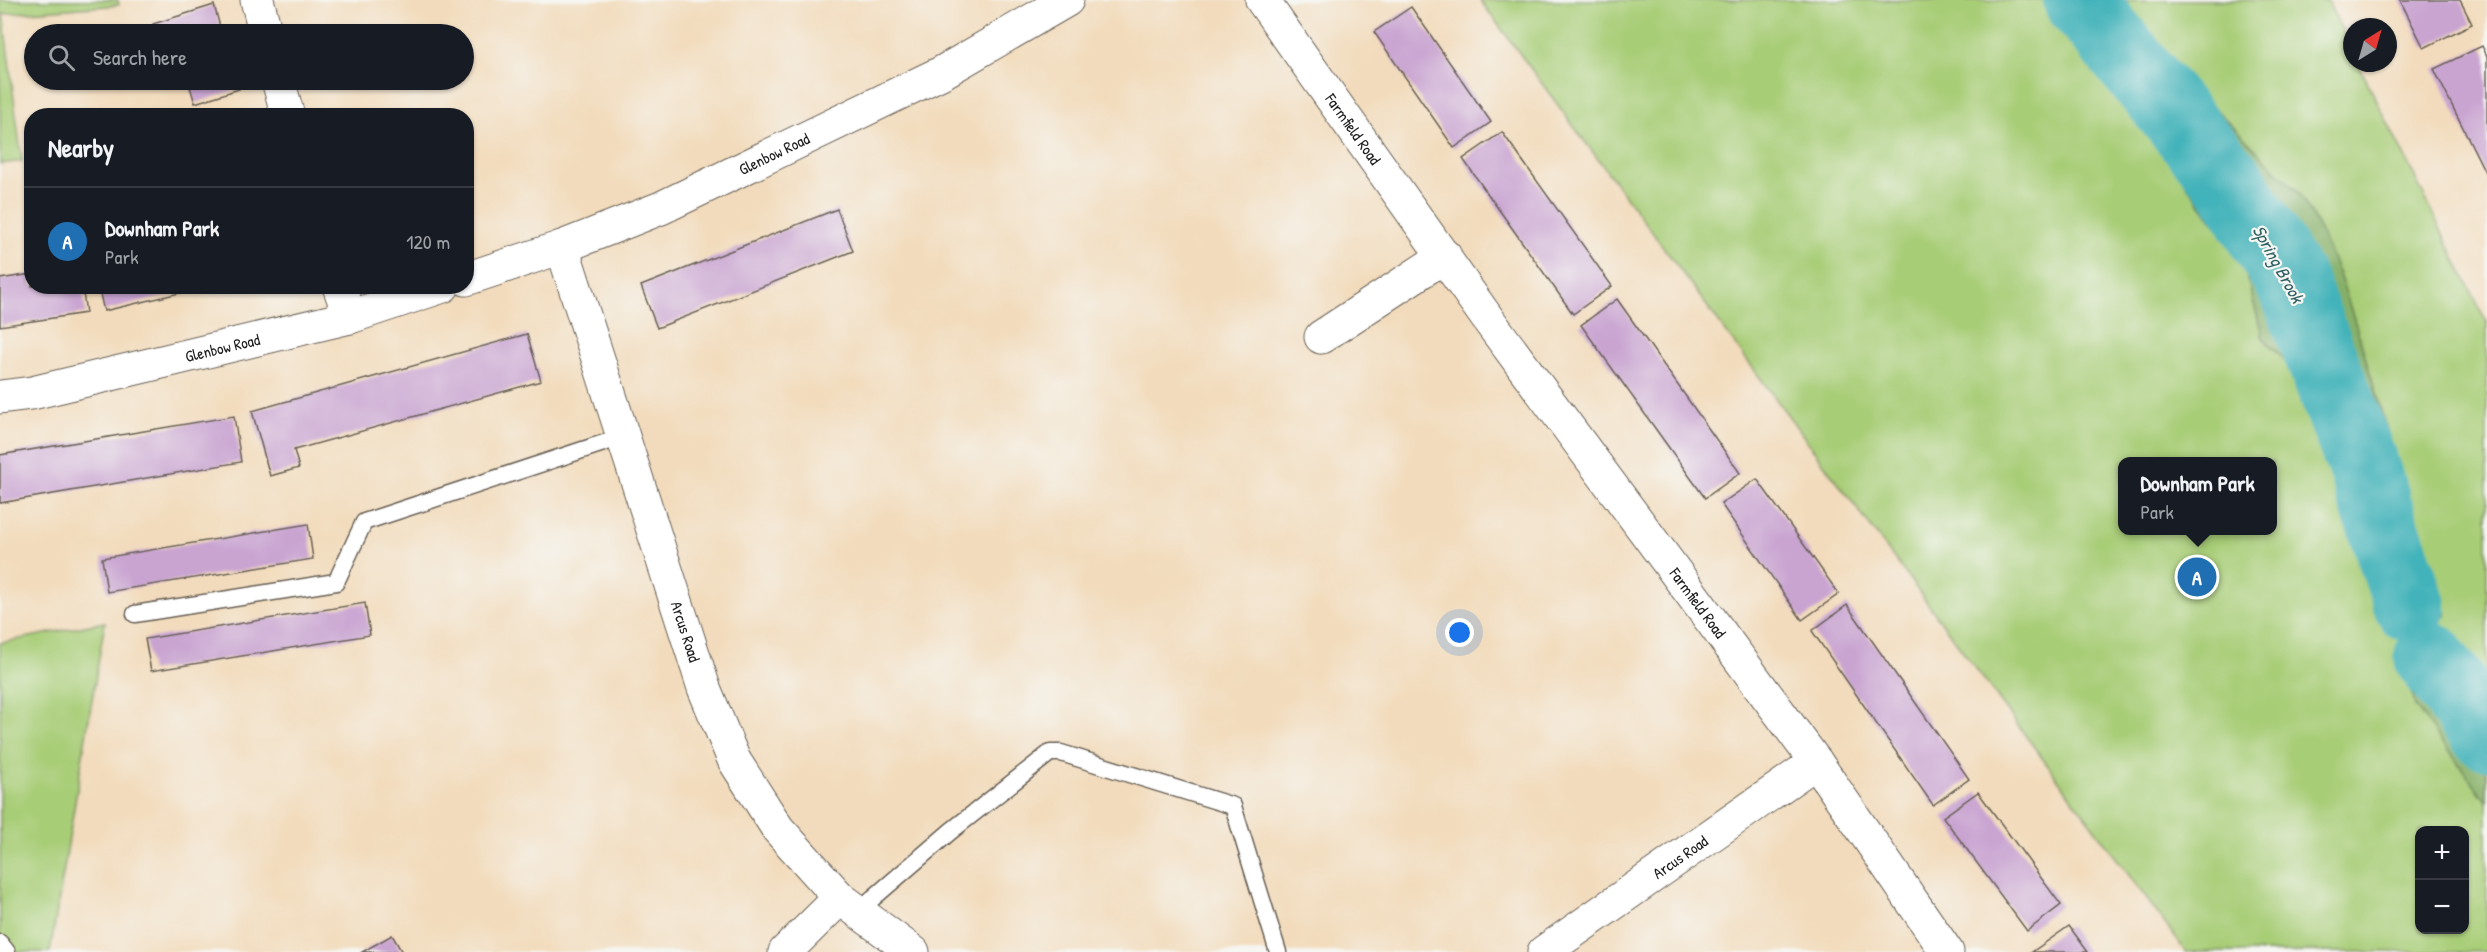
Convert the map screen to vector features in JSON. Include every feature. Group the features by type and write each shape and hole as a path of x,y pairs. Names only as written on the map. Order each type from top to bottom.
{"street":[{"path":"257,0 263,24"},
{"name":"Glenbow Road","path":"474,276 562,248 661,208 943,72 1067,0"},
{"name":"Farmfield Road","path":"1262,0 1490,322 1816,762 1947,952"},
{"path":"281,90 286,108"},
{"name":"Arcus Road","path":"562,248 704,688 734,760 778,829 849,905 913,952"},
{"path":"1320,337 1445,256"},
{"path":"342,294 350,317"},
{"name":"Glenbow Road","path":"0,397 32,393 350,317 419,294"},
{"name":"Arcus Road","path":"1544,952 1816,762"},
{"path":"784,952 849,905"}],"lane":[{"path":"135,614 336,582 364,522 622,437"},
{"path":"849,905 951,831 1050,753 1061,753 1233,806 1278,952"},
{"path":"0,943 7,952"}],"green space":[{"path":"0,0 118,0 119,5 3,14 22,161 0,164"},
{"path":"1480,0 2327,0 2343,33 2343,72 2362,72 2487,323 2487,952 2186,952"},
{"path":"2049,0 2107,0 2299,193 2326,243 2346,293 2446,615 2398,621 2385,612 2287,363 2263,338 2243,263 2181,177 2144,111"},
{"path":"105,622 50,952 0,952 0,643"},
{"path":"2451,630 2487,678 2487,802 2415,706 2400,639"}],"building":[{"path":"2400,0 2460,0 2472,24 2424,48"},
{"path":"214,5 219,24 153,24"},
{"path":"1411,7 1491,122 1454,148 1374,32"},
{"path":"2482,46 2487,56 2487,176 2434,69"},
{"path":"191,90 236,90 195,103"},
{"path":"1502,132 1612,286 1573,314 1463,159"},
{"path":"837,209 853,251 657,328 641,286"},
{"path":"24,275 24,294 83,294 86,313 0,326 0,279"},
{"path":"100,294 176,294 104,311"},
{"path":"1617,299 1740,473 1705,498 1581,325"},
{"path":"527,334 541,381 294,450 299,468 270,476 252,411"},
{"path":"234,416 241,462 0,503 0,455"},
{"path":"1757,479 1839,594 1802,620 1721,504"},
{"path":"308,524 313,559 107,592 102,558"},
{"path":"365,603 370,635 151,671 145,639"},
{"path":"1847,605 1969,779 1933,805 1812,631"},
{"path":"1978,792 2061,905 2027,931 1943,817"},
{"path":"2069,926 2088,952 2032,952"},
{"path":"392,935 402,952 362,952"}],"waterway":[{"name":"Spring Brook","path":"2079,0 2232,184 2294,287 2362,463 2410,606"},
{"name":"Spring Brook","path":"2430,657 2487,734"}],"place":[{"name":"Downham Park","path":"2197,577"}]}
